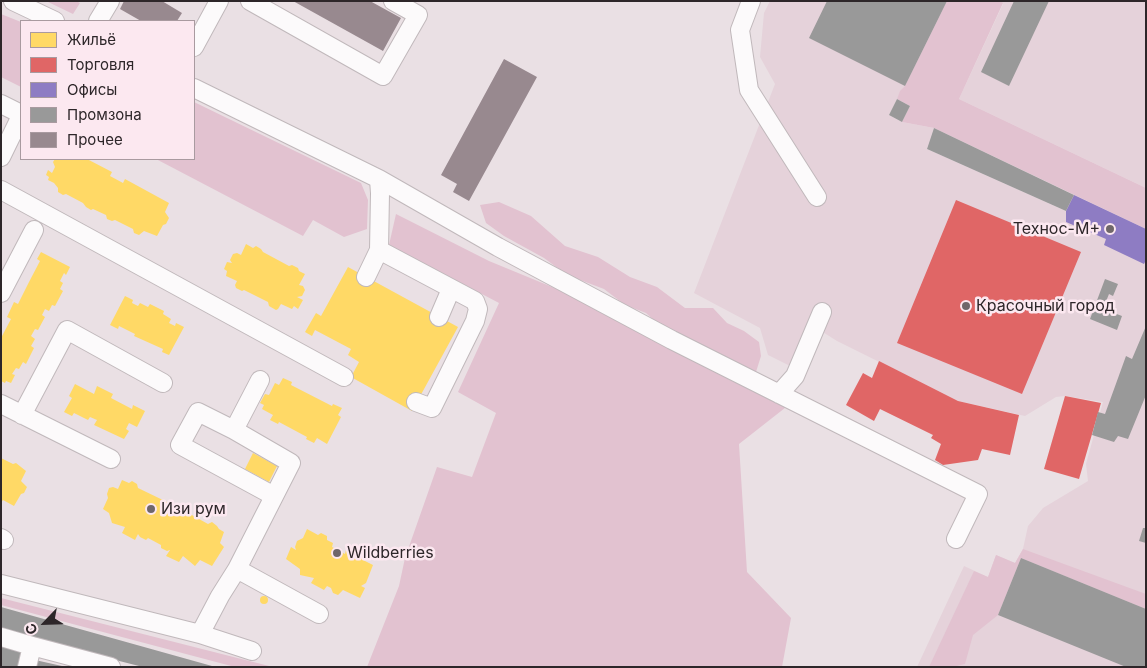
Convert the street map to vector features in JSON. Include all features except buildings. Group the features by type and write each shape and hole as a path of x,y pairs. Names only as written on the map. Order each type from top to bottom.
{"lane":[{"path":"13,1 53,20"},
{"path":"99,20 110,1"},
{"path":"195,45 219,1"},
{"path":"250,1 384,76 418,15 393,1"},
{"path":"751,1 740,30 749,90 817,197"},
{"path":"195,88 379,180 672,340 978,494 956,539"},
{"path":"1,104 20,115"},
{"path":"1,157 20,118"},
{"path":"366,277 379,250 379,180"},
{"path":"1,190 344,377"},
{"path":"1,293 34,230"},
{"path":"379,250 475,302 478,309 475,321 432,408 416,402"},
{"path":"439,316 451,289"},
{"path":"779,394 795,376 822,312"},
{"path":"22,414 67,330 163,383"},
{"path":"234,430 260,380"},
{"path":"1,404 111,459"},
{"path":"200,634 237,569 291,463 234,430 198,412 180,445 274,496"},
{"path":"237,569 319,614"},
{"path":"1,584 200,634 252,651"},
{"path":"1,637 111,667"},
{"path":"27,667 32,646"}],"shaded area":[{"path":"46,1 76,1 80,3 73,14"},
{"path":"770,1 990,1 901,91 889,115 902,122 934,128 927,149 1066,211 1074,195 1146,229 1146,667 917,667 964,566 988,577 996,555 1015,563 1023,549 1028,526 1043,508 1088,481 1086,464 1103,402 1065,396 1056,397 1025,416 958,401 837,341 818,329 796,369 768,355 760,328 694,293 775,84 760,57 764,13"},
{"path":"947,1 1000,1 1003,3 959,99 1146,188 1146,229 934,128 902,122 910,106 897,99"},
{"path":"1000,1 1146,1 1146,188 959,99 1003,4"},
{"path":"1,14 20,22 20,86 1,77"},
{"path":"195,102 361,183 368,200 367,229 344,237 313,220 303,236 158,160 195,160"},
{"path":"499,202 531,216 565,246 598,257 630,277 657,287 685,308 713,308 727,323 744,331 759,342 761,356 756,372 746,377 790,404 739,444 747,572 791,618 782,667 367,667 399,586 405,558 437,467 472,477 496,413 458,392 499,303 389,245 396,214 489,261 591,303 657,323 646,313 625,305 604,289 567,275 544,258 504,236 486,223 480,205"},
{"path":"1023,549 1146,594 1146,609 1021,558 998,615 973,635 965,664 952,667 929,667 974,571 988,577 996,555 1015,563"},
{"path":"1,598 273,667 235,667 1,605"}],"place":[{"name":"Технос-М+","path":"1110,229"},
{"name":"Красочный город","path":"966,306"},
{"name":"Изи рум","path":"151,509"},
{"name":"Wildberries","path":"337,553"}]}
